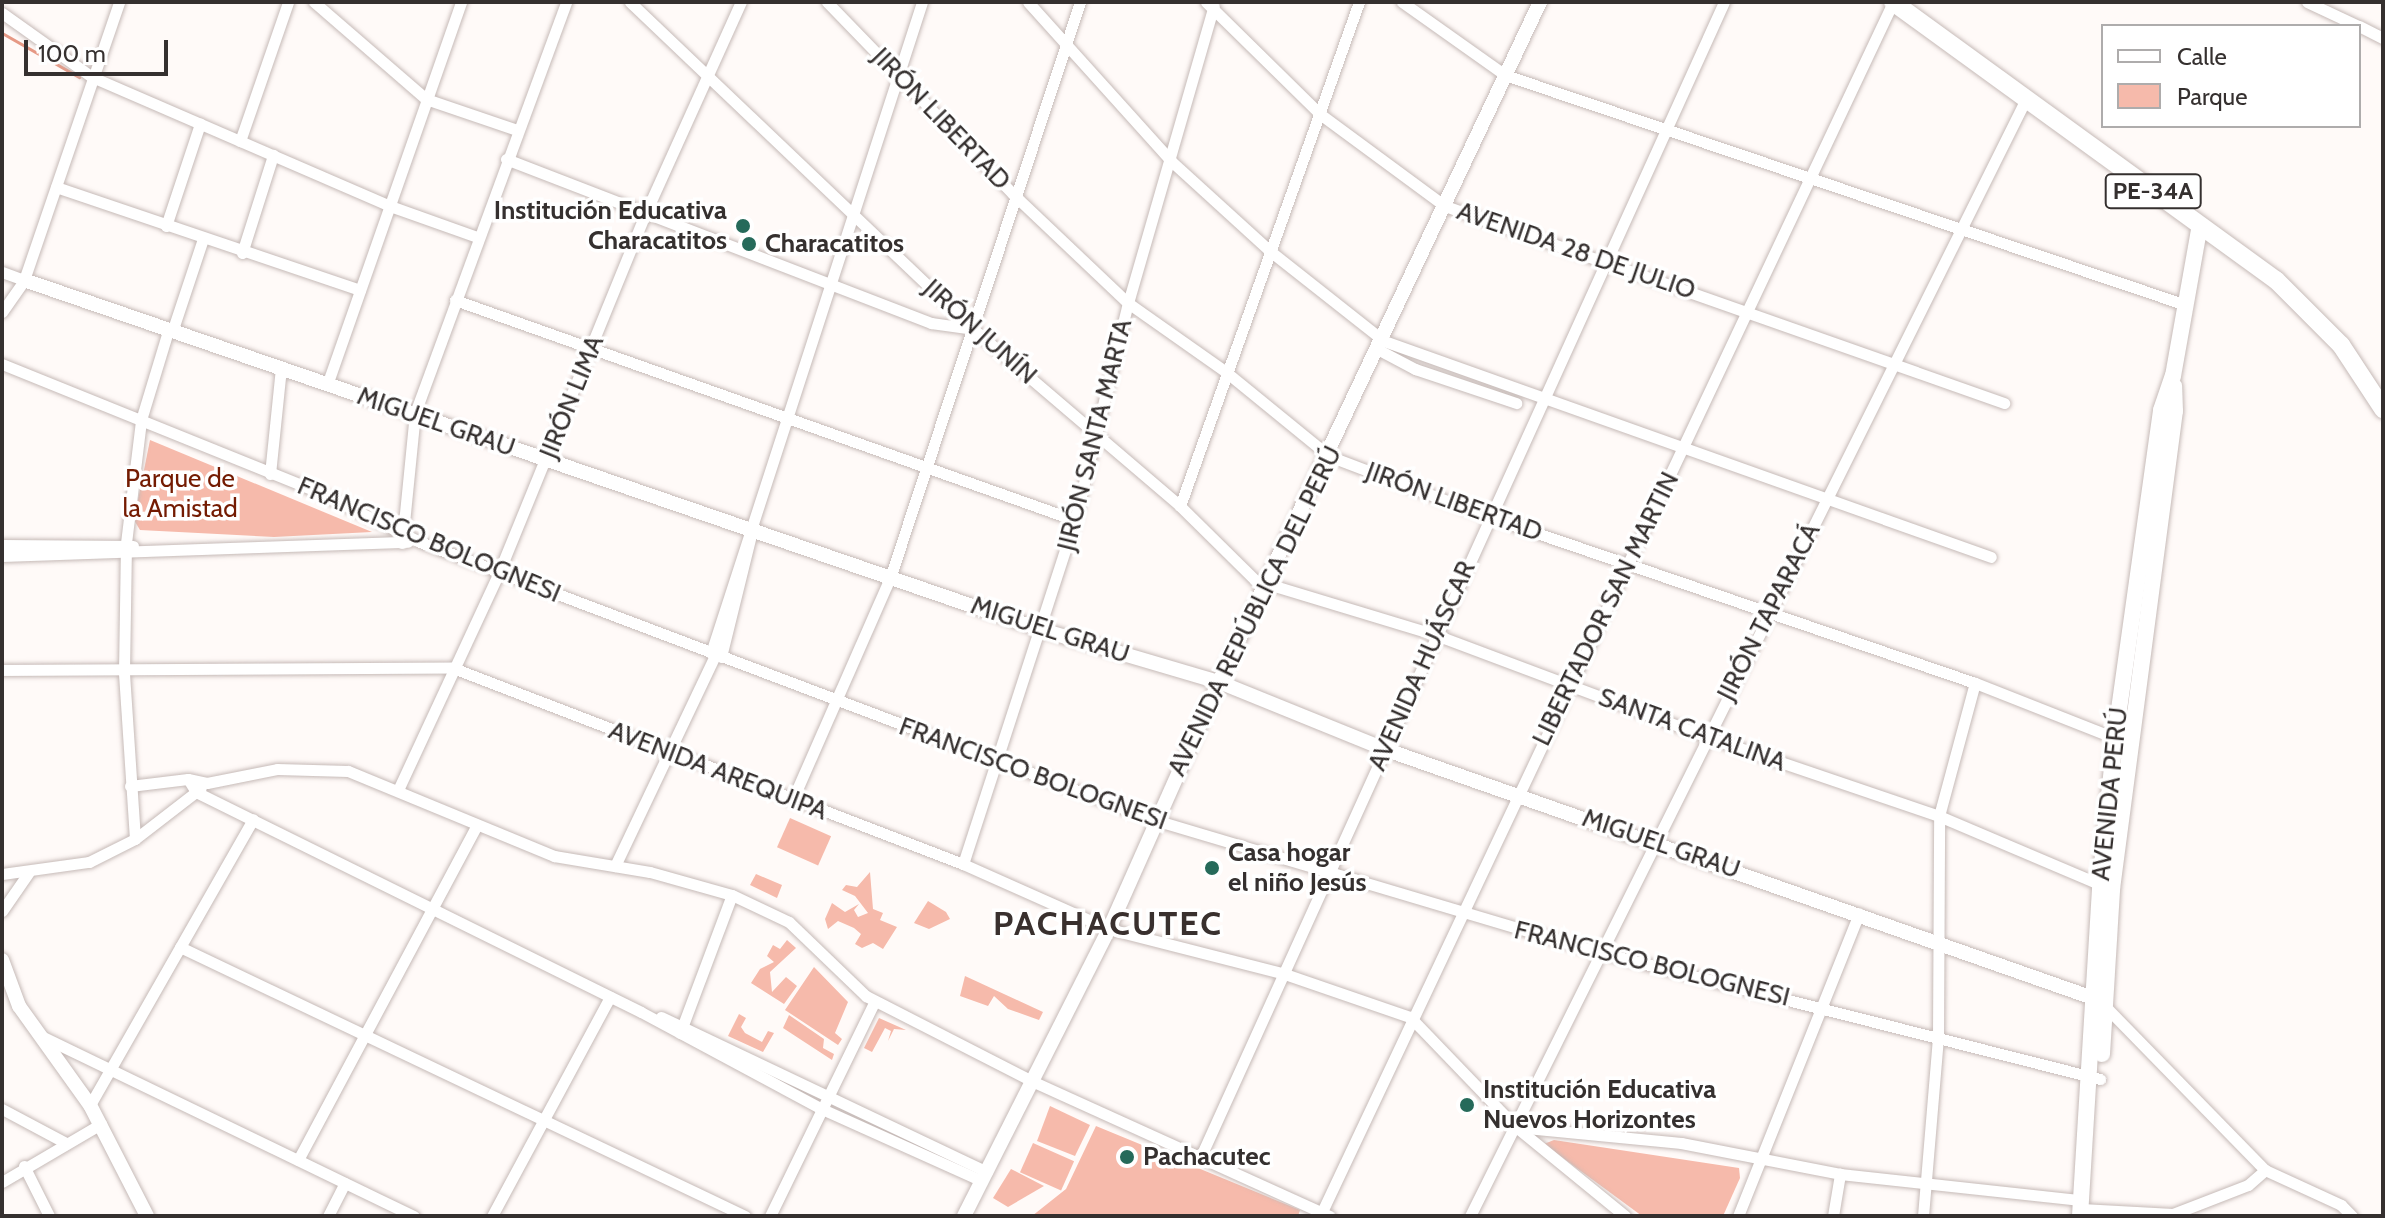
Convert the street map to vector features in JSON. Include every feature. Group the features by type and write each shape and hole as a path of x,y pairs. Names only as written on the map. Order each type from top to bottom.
{"highway":[{"name":"PE-34A","path":"1893,2 2200,225 2310,310 2367,380 2383,409"}],"main road":[{"name":"AVENIDA PERÚ","path":"2085,1210 2106,887 2122,740 2175,411 2173,376 2200,225"}],"street":[{"path":"2,312 24,280 119,2"},
{"path":"240,141 288,2"},
{"path":"314,2 426,99 517,130"},
{"path":"327,385 461,2"},
{"path":"2,556 130,547 403,537 415,413 477,237 566,2"},
{"name":"JIRÓN JUNÍN","path":"630,2 973,329 1180,506 1255,580 1269,581"},
{"name":"JIRÓN LIMA","path":"398,790 499,572 547,461 646,212 741,2"},
{"name":"JIRÓN LIBERTAD","path":"827,2 1013,194 1128,303 1226,372 1329,456 1490,517 1770,610 1975,683 2122,740"},
{"path":"615,866 716,655 751,553 751,530 828,282 922,2"},
{"path":"1028,2 1171,161 1270,251 1382,345 1415,369 1516,403"},
{"path":"792,801 890,578 930,465 1013,194 1080,2"},
{"path":"1180,506 1359,2"},
{"path":"1402,2 1505,75 2186,305"},
{"name":"AVENIDA REPÚBLICA DEL PERÚ","path":"964,1216 1109,929 1219,682 1382,345 1540,2"},
{"name":"AVENIDA HUÁSCAR","path":"1201,1156 1724,2"},
{"name":"LIBERTADOR SAN MARTIN","path":"1324,1215 1410,1017 1893,2"},
{"path":"2307,2 2355,24"},
{"name":"AVENIDA 28 DE JULIO","path":"1212,4 1320,114 1445,206 1607,260 2004,403"},
{"name":"JIRÓN SANTA MARTA","path":"963,864 1042,630 1075,520 1128,303 1171,161 1212,4"},
{"path":"2,13 92,77 390,206 477,237"},
{"path":"2361,27 2383,38"},
{"name":"JIRÓN TAPARACÁ","path":"1470,1216 1516,1127 1598,952 2026,99"},
{"path":"166,226 200,124"},
{"path":"242,253 273,155"},
{"path":"506,159 939,325 973,329"},
{"path":"56,187 242,253 360,290"},
{"path":"135,839 124,672 130,547 141,420 203,239"},
{"name":"MIGUEL GRAU","path":"2,273 171,328 327,385 1042,630 1219,682 1384,749 1859,913 2099,1001"},
{"path":"455,300 930,465 1075,520"},
{"path":"1382,345 1991,557"},
{"name":"FRANCISCO BOLOGNESI","path":"2,364 270,474 403,537 836,699 997,764 1155,820 1459,914 2095,1077"},
{"path":"270,474 281,368"},
{"path":"2,545 130,547"},
{"name":"SANTA CATALINA","path":"1269,581 1436,635 1707,737 1939,816 2106,887"},
{"name":"AVENIDA AREQUIPA","path":"2,670 124,672 453,668 792,801 963,864 1109,929 1282,973 1410,1017"},
{"path":"1923,1216 1938,1036 1939,816 1975,683"},
{"path":"130,786 188,779 207,783 277,769 348,771 398,790 476,827 554,856 615,866 732,895 789,922 875,1001 1034,1082 1324,1215"},
{"path":"188,779 196,792 435,913 680,1031 829,1096 985,1177"},
{"path":"2,874 89,862 135,839 207,783"},
{"path":"90,1105 253,819"},
{"path":"298,1160 435,913 476,827"},
{"path":"2,911 29,872"},
{"path":"680,1031 732,895"},
{"path":"1738,1216 1757,1159 1823,1007 1859,913"},
{"path":"180,947 745,1216"},
{"path":"2,960 7,983 90,1105 147,1216"},
{"path":"492,1216 610,997"},
{"path":"770,1216 875,1001"},
{"path":"2099,1001 2265,1170 2341,1205 2352,1216"},
{"path":"1410,1017 1516,1127 1625,1216"},
{"path":"680,1031 822,1109 985,1177"},
{"path":"43,1037 414,1216"},
{"path":"2,1109 66,1143"},
{"path":"2,1182 24,1166 101,1124"},
{"path":"1516,1127 1681,1143 1840,1174 1926,1184 2085,1210 2173,1214 2248,1185 2265,1170"},
{"path":"24,1166 49,1216"},
{"path":"1833,1216 1840,1174"},
{"path":"328,1216 345,1183"}],"green space":[{"name":"Parque de la Amistad","path":"150,440 372,532 274,537 140,530 134,520"},
{"path":"790,818 831,836 818,866 777,847"},
{"path":"870,872 873,909 883,913 880,920 897,927 883,949 873,943 862,948 855,944 861,934 854,928 838,921 828,929 825,919 832,903 845,912 859,904 854,910 858,917 868,913 855,896 842,890 846,885 857,887"},
{"path":"756,874 782,885 777,898 750,885"},
{"path":"928,901 946,912 950,919 929,929 914,923"},
{"path":"787,940 796,948 770,972 772,992 786,977 797,986 784,1004 751,983 760,969 774,962 767,956 773,945 780,949"},
{"path":"814,967 848,1002 835,1033 842,1039 838,1045 785,1010"},
{"path":"965,976 1043,1012 1039,1020 1008,1009 994,996 988,1006 960,996"},
{"path":"739,1014 746,1018 741,1027 745,1033 762,1042 768,1031 774,1033 763,1052 728,1036"},
{"path":"789,1015 824,1039 823,1048 834,1054 832,1060 783,1028"},
{"path":"879,1018 906,1030 894,1029 888,1041 891,1031 885,1028 872,1052 864,1048"},
{"path":"1050,1106 1090,1125 1075,1156 1037,1141"},
{"name":"Pachacutec","path":"1096,1126 1300,1210 1298,1216 1032,1216 1066,1189"},
{"path":"1554,1140 1739,1168 1740,1178 1723,1216 1642,1216 1544,1144"},
{"path":"1033,1143 1074,1161 1061,1191 1020,1172"},
{"path":"1011,1169 1044,1186 1008,1207 993,1198"}],"waterway":[{"path":"2,33 79,77"}],"place":[{"name":"Institución Educativa Characatitos","path":"743,226"},
{"name":"Characatitos","path":"749,244"},
{"name":"Casa hogar el niño Jesús","path":"1212,868"},
{"name":"Institución Educativa Nuevos Horizontes","path":"1467,1105"},
{"name":"Pachacutec","path":"1127,1157"}],"district":[{"name":"PACHACUTEC","path":"1108,924"}]}
